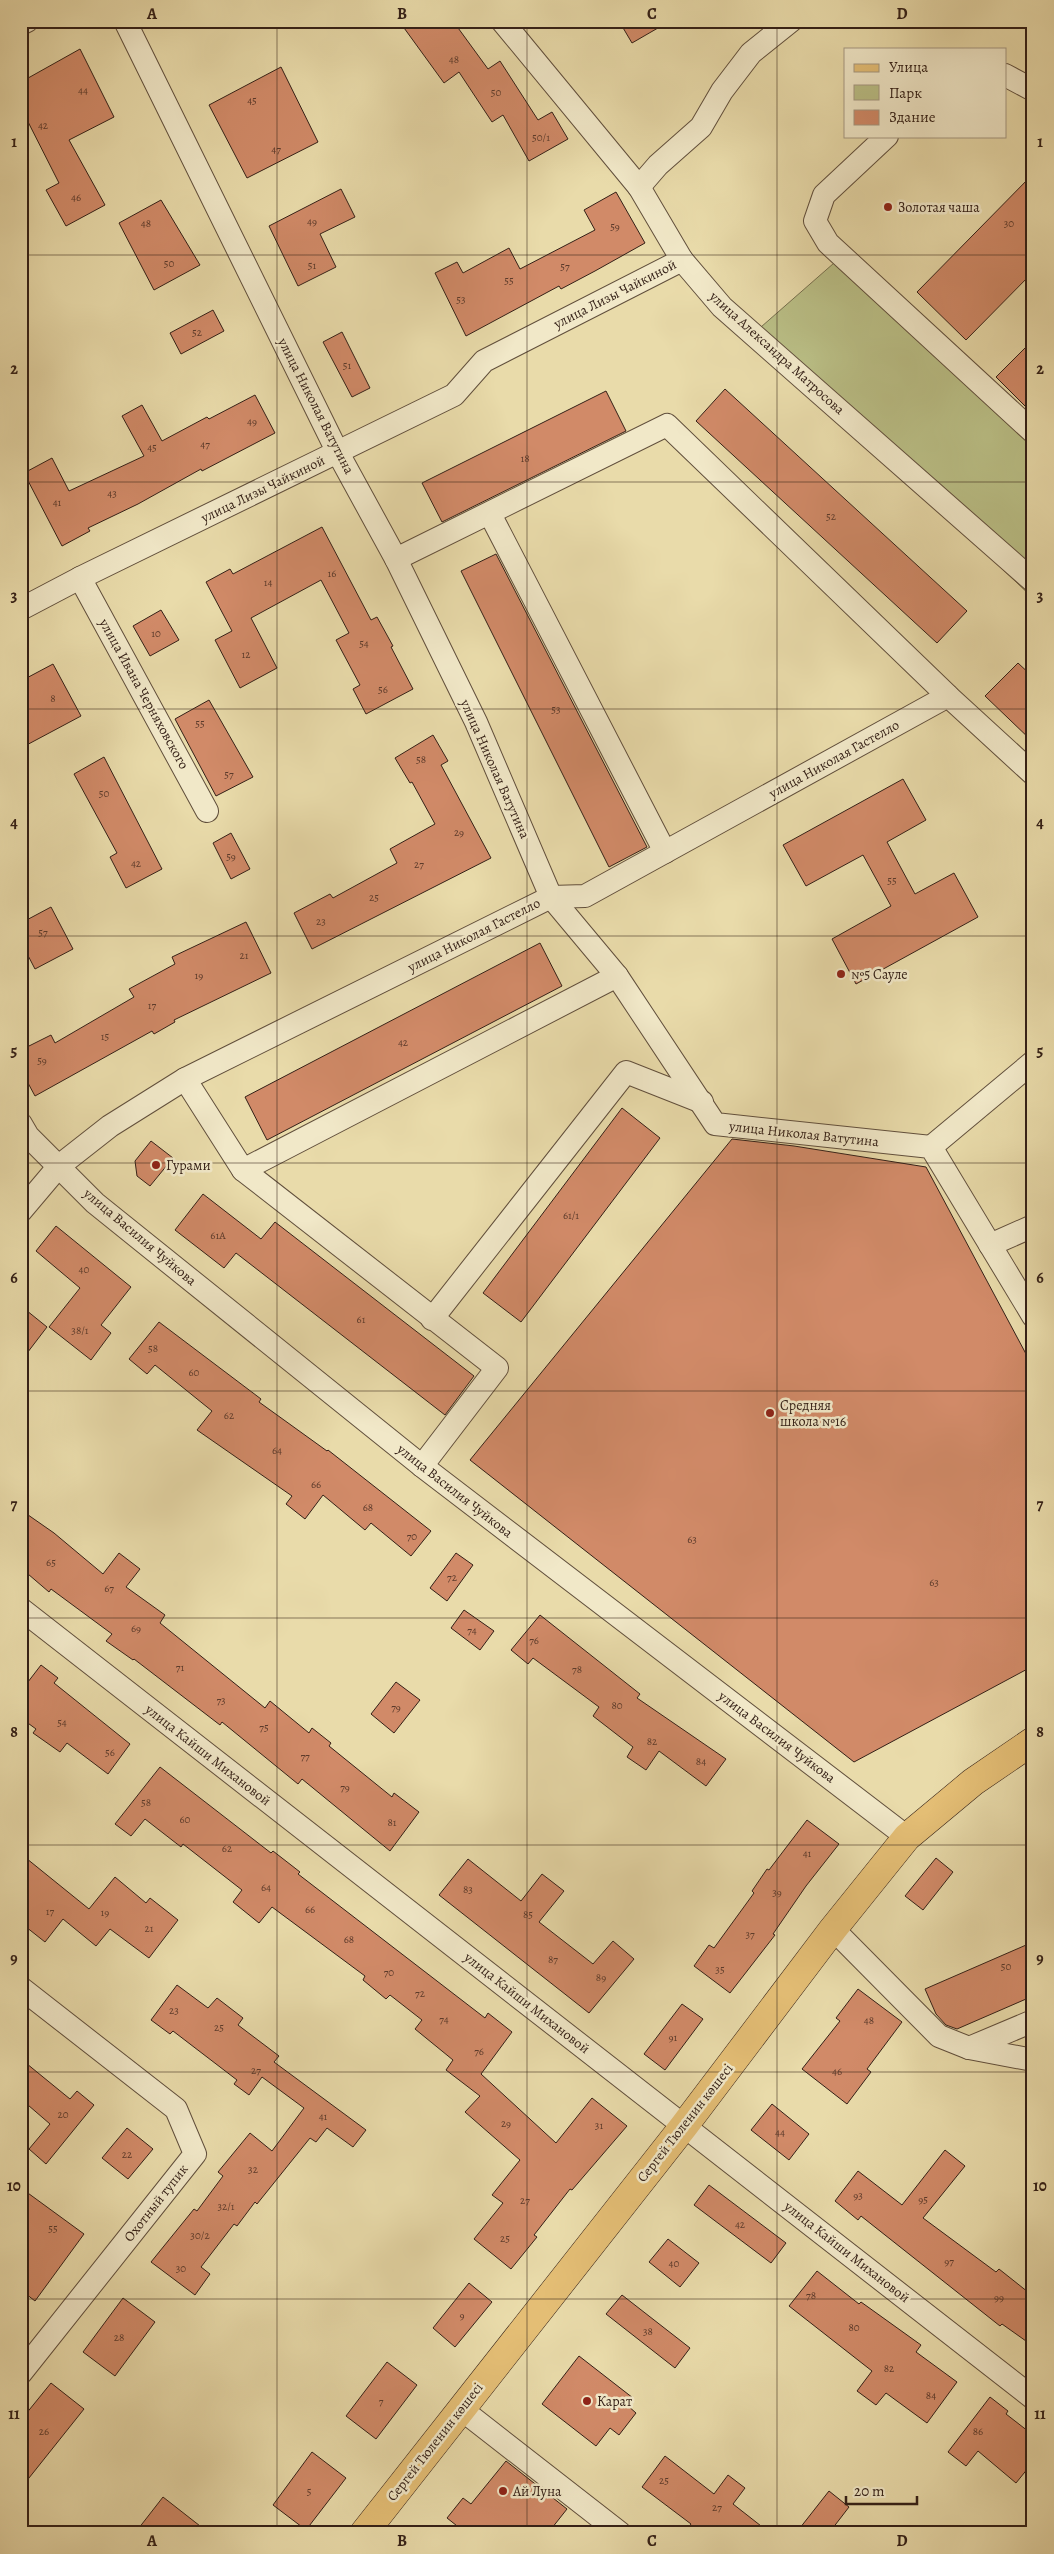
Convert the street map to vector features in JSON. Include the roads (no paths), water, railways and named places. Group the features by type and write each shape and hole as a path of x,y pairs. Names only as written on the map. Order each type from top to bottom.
{"main road":[{"name":"Сергей Тюленин көшесі","path":"364,2533 684,2126 834,1929 907,1837 972,1782 1033,1741"}],"street":[{"path":"21,24 27,21"},
{"name":"улица Николая Ватутина","path":"125,21 338,452 396,559 476,722 551,896 617,976 715,1124 931,1147"},
{"name":"улица Александра Матросова","path":"502,21 639,187 682,260 722,306 1033,581"},
{"path":"639,187 658,165 701,127 722,92 751,53 791,21"},
{"path":"1006,76 1033,90"},
{"path":"884,138 824,195 815,221 828,243 1033,432"},
{"name":"улица Лизы Чайкиной","path":"21,610 80,578 454,395 484,360 682,260"},
{"path":"396,559 667,425 948,696 1033,774"},
{"path":"490,514 665,852"},
{"name":"улица Ивана Черняховского","path":"80,578 207,810"},
{"name":"улица Николая Гастелло","path":"21,1211 59,1166 110,1126 185,1079 551,896 585,896 948,696"},
{"path":"243,1170 617,976"},
{"path":"1033,1062 931,1147 1033,1316"},
{"path":"432,1318 626,1072 702,1102"},
{"path":"185,1079 243,1170 497,1368 422,1466"},
{"name":"улица Василия Чуйкова","path":"21,1124 28,1136 95,1202 422,1466 907,1837"},
{"path":"990,1245 1033,1226"},
{"name":"улица Кайши Михановой","path":"21,1610 1033,2398"},
{"path":"834,1929 939,2036 969,2048 1033,2060"},
{"name":"Охотный тупик","path":"21,1988 176,2109 195,2154 21,2373"},
{"path":"969,2048 1033,2021"},
{"path":"461,2409 620,2533"}],"place":[{"name":"Золотая чаша","path":"888,207"},
{"name":"№5 Сауле","path":"841,974"},
{"name":"Гурами","path":"156,1165"},
{"name":"Средняя школа №16","path":"770,1413"},
{"name":"Карат","path":"587,2401"},
{"name":"Ай Луна","path":"503,2491"}]}
